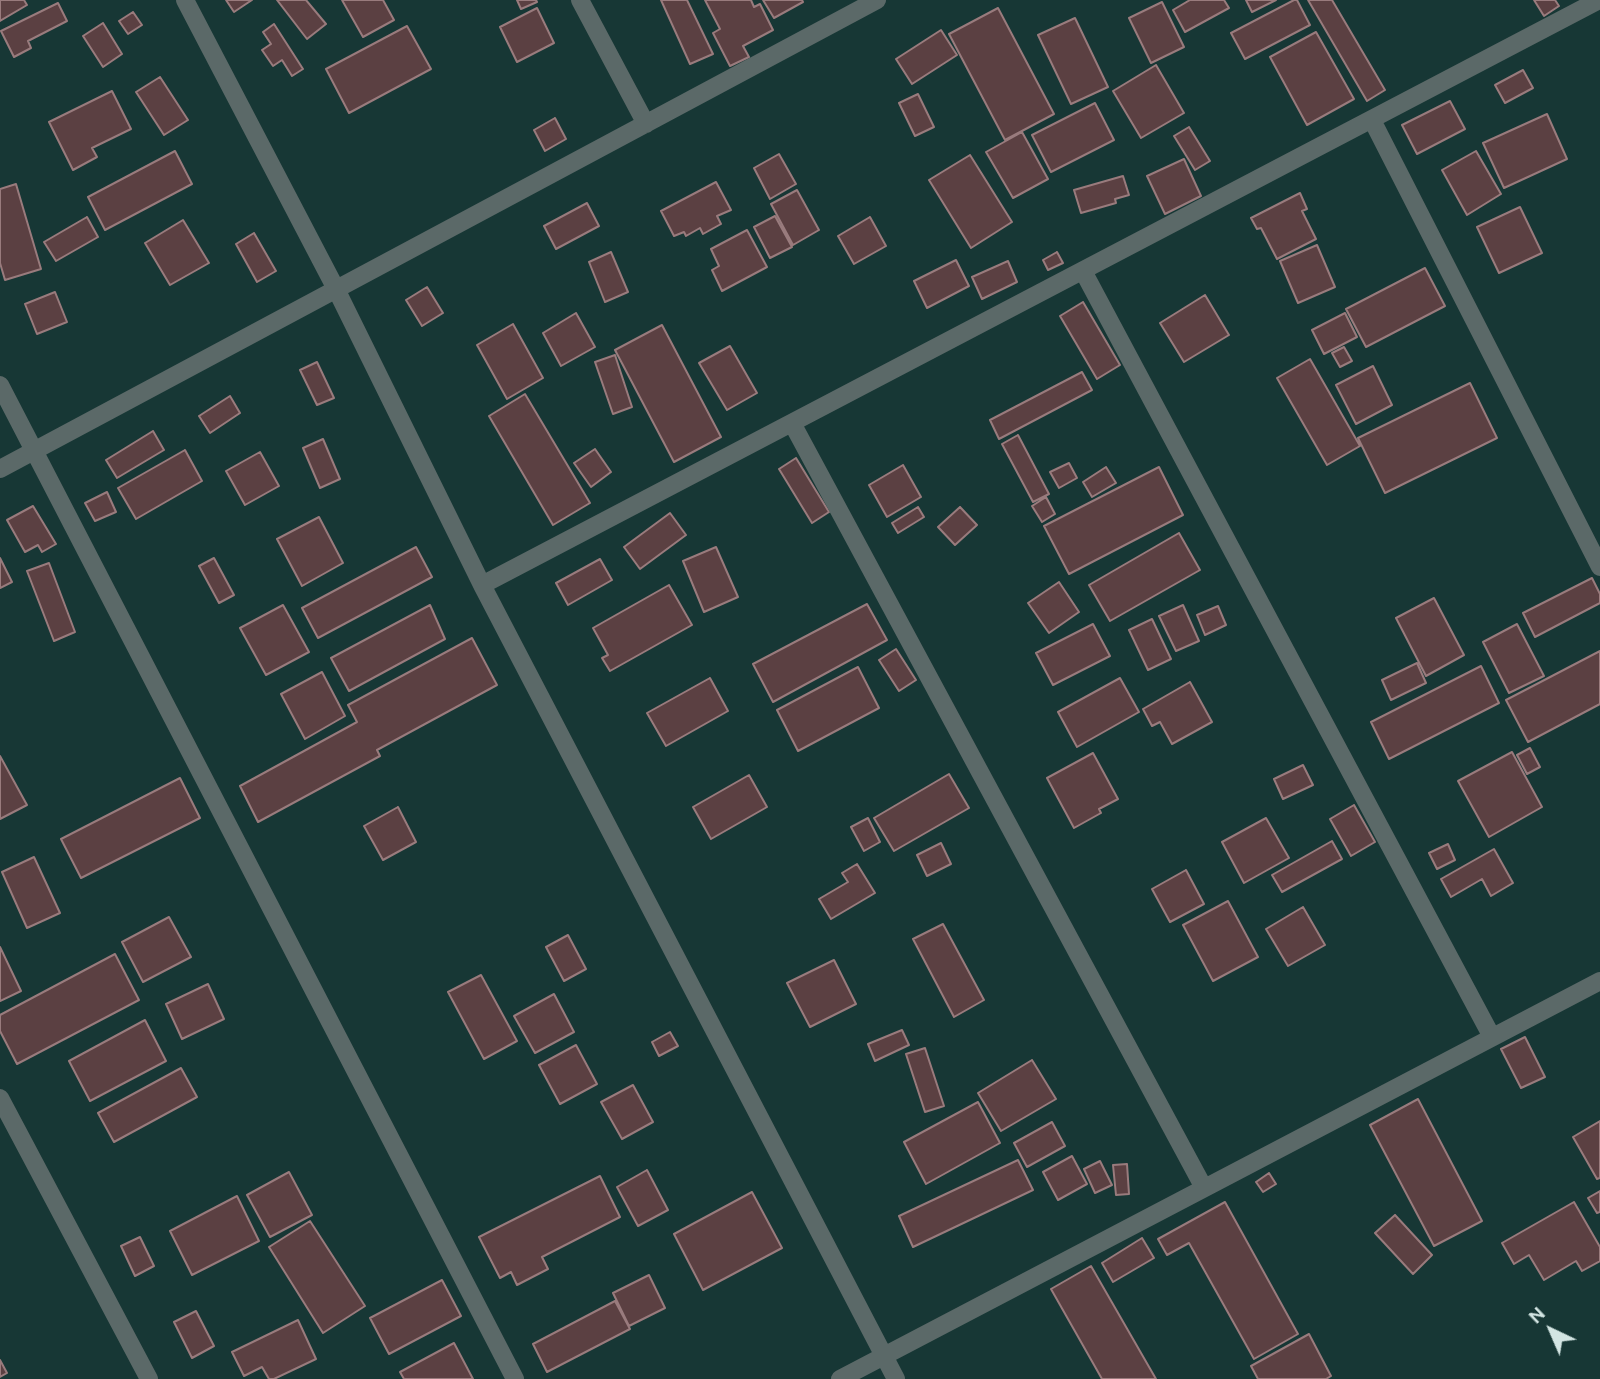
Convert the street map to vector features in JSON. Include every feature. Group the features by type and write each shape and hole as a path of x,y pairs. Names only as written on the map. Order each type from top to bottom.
{"street":[{"path":"186,0 336,289 482,585 897,1379"},
{"path":"580,0 646,124"},
{"path":"0,469 877,0"},
{"path":"482,585 1599,0"},
{"path":"1372,120 1600,568"},
{"path":"1083,271 1492,1037"},
{"path":"0,385 515,1379"},
{"path":"792,423 1204,1188"},
{"path":"840,1379 1600,981"},
{"path":"0,1098 149,1379"}],"building":[{"path":"0,0 24,0 27,5 0,21"},
{"path":"226,0 252,0 234,12"},
{"path":"277,0 306,0 326,24 307,39"},
{"path":"342,0 383,0 394,20 363,37"},
{"path":"517,0 536,0 537,2 521,9"},
{"path":"661,0 687,0 713,54 690,64"},
{"path":"705,0 751,0 754,7 760,4 773,30 743,46 749,57 730,66 713,33 720,29"},
{"path":"763,0 802,0 803,2 774,18"},
{"path":"1190,0 1224,0 1229,8 1185,32 1173,10"},
{"path":"1246,0 1276,0 1252,12"},
{"path":"1297,0 1310,25 1245,59 1231,33"},
{"path":"1308,0 1332,0 1385,90 1367,101"},
{"path":"1534,0 1555,0 1559,6 1544,16"},
{"path":"1162,2 1184,47 1151,63 1129,18"},
{"path":"58,3 67,21 28,41 31,48 14,57 1,31"},
{"path":"537,8 554,43 517,62 500,27"},
{"path":"998,8 1054,114 1005,140 949,34"},
{"path":"133,12 142,25 128,34 119,21"},
{"path":"1075,18 1108,87 1071,104 1038,35"},
{"path":"103,23 122,54 103,67 83,36"},
{"path":"274,24 303,69 292,76 282,60 273,66 262,50 271,44 263,32"},
{"path":"407,26 431,69 349,113 326,69"},
{"path":"941,30 957,55 912,84 896,59"},
{"path":"1316,32 1354,99 1307,125 1270,57"},
{"path":"1156,65 1184,113 1141,138 1113,91"},
{"path":"1523,70 1533,88 1505,103 1495,85"},
{"path":"160,77 188,120 164,135 136,92"},
{"path":"112,91 131,129 92,148 97,157 73,170 49,122"},
{"path":"918,94 934,127 915,136 899,103"},
{"path":"1450,101 1465,129 1417,154 1402,125"},
{"path":"1095,103 1114,140 1051,172 1032,135"},
{"path":"1547,114 1567,159 1504,188 1483,143"},
{"path":"555,118 566,139 545,151 534,130"},
{"path":"1189,127 1210,161 1195,170 1174,136"},
{"path":"1022,132 1048,179 1013,198 986,152"},
{"path":"175,151 192,184 105,230 88,197"},
{"path":"1476,151 1501,194 1467,215 1442,170"},
{"path":"779,154 796,184 770,199 754,168"},
{"path":"970,155 1012,222 971,248 929,180"},
{"path":"1184,159 1201,196 1165,214 1147,176"},
{"path":"1123,176 1129,195 1115,199 1116,203 1081,213 1074,190"},
{"path":"716,182 731,210 717,216 721,224 703,234 700,228 686,236 684,232 674,236 661,211"},
{"path":"16,184 41,269 5,280 0,263 0,189"},
{"path":"797,190 819,230 793,245 771,204"},
{"path":"1300,193 1307,209 1302,211 1316,239 1277,259 1261,228 1257,229 1251,218"},
{"path":"587,203 599,226 556,249 544,226"},
{"path":"1520,207 1542,253 1499,273 1477,227"},
{"path":"775,216 792,247 770,258 754,227"},
{"path":"87,217 98,237 56,261 44,242"},
{"path":"870,217 886,246 854,264 838,236"},
{"path":"183,220 209,263 170,285 145,243"},
{"path":"747,230 767,267 722,291 712,270 719,266 711,249"},
{"path":"254,233 276,271 257,282 236,244"},
{"path":"1317,245 1335,287 1298,303 1280,261"},
{"path":"611,252 628,292 605,302 589,262"},
{"path":"1057,252 1063,263 1048,270 1043,260"},
{"path":"956,260 969,286 927,308 914,281"},
{"path":"1008,261 1017,282 982,299 972,277"},
{"path":"1425,268 1445,306 1366,347 1346,309"},
{"path":"427,287 443,313 422,326 406,300"},
{"path":"55,292 67,322 37,334 25,304"},
{"path":"1205,295 1229,335 1184,362 1160,323"},
{"path":"1083,302 1120,365 1097,379 1060,316"},
{"path":"576,313 595,347 561,366 543,333"},
{"path":"1345,313 1357,337 1324,354 1312,330"},
{"path":"513,324 543,378 507,399 477,345"},
{"path":"662,325 721,437 674,462 615,350"},
{"path":"730,346 757,393 727,410 699,363"},
{"path":"1344,347 1352,361 1340,367 1332,353"},
{"path":"615,355 632,407 613,414 595,362"},
{"path":"1310,359 1360,446 1327,465 1277,378"},
{"path":"317,362 334,398 317,405 300,370"},
{"path":"1373,366 1392,405 1356,424 1336,385"},
{"path":"1082,372 1092,390 999,439 990,420"},
{"path":"1470,383 1497,438 1385,493 1358,438"},
{"path":"525,394 590,503 553,525 489,416"},
{"path":"230,396 240,413 210,433 199,416"},
{"path":"153,431 164,450 117,478 106,460"},
{"path":"1018,435 1049,494 1033,502 1002,444"},
{"path":"323,439 340,479 320,488 303,448"},
{"path":"595,449 611,472 591,487 574,463"},
{"path":"185,450 202,481 136,519 118,488"},
{"path":"260,452 279,486 245,505 226,471"},
{"path":"796,458 829,512 812,523 779,469"},
{"path":"1069,463 1077,478 1059,488 1050,472"},
{"path":"903,465 921,497 887,517 869,485"},
{"path":"1106,467 1116,483 1092,497 1083,482"},
{"path":"1159,467 1183,515 1069,574 1044,526"},
{"path":"107,492 116,512 95,521 85,503"},
{"path":"1046,497 1055,514 1042,522 1032,506"},
{"path":"33,506 56,544 42,552 38,545 25,552 7,520"},
{"path":"918,507 924,517 898,533 892,523"},
{"path":"960,507 977,525 955,545 938,527"},
{"path":"670,513 686,535 640,569 624,547"},
{"path":"319,517 343,563 302,586 277,539"},
{"path":"1179,533 1200,570 1110,621 1089,585"},
{"path":"416,547 432,577 318,638 302,608"},
{"path":"716,547 738,597 704,612 683,561"},
{"path":"0,558 12,582 0,588"},
{"path":"214,558 234,595 219,603 199,566"},
{"path":"600,559 612,580 568,605 556,583"},
{"path":"49,563 75,632 54,641 27,571"},
{"path":"1592,578 1600,594 1600,603 1535,637 1523,613"},
{"path":"1059,582 1079,612 1049,633 1028,603"},
{"path":"669,585 692,625 610,671 602,658 608,655 593,628"},
{"path":"1434,598 1464,655 1426,676 1396,618"},
{"path":"867,604 887,640 773,702 753,664"},
{"path":"283,605 309,652 266,675 240,628"},
{"path":"430,605 445,639 349,691 331,658"},
{"path":"1183,605 1199,641 1176,651 1159,616"},
{"path":"1218,606 1226,625 1205,635 1197,615"},
{"path":"1152,619 1171,659 1148,670 1129,630"},
{"path":"1093,624 1110,656 1053,685 1036,653"},
{"path":"1517,624 1544,676 1509,693 1483,642"},
{"path":"472,638 497,685 377,750 380,756 258,822 240,786 357,722 348,705"},
{"path":"896,649 916,680 899,691 879,660"},
{"path":"1600,651 1600,704 1528,742 1506,700"},
{"path":"1417,663 1426,683 1391,700 1382,680"},
{"path":"1481,666 1499,703 1389,759 1371,722"},
{"path":"858,667 879,708 798,751 777,710"},
{"path":"322,672 345,716 305,739 281,694"},
{"path":"710,678 728,711 666,746 647,713"},
{"path":"1120,678 1139,712 1077,747 1058,712"},
{"path":"1190,682 1212,722 1172,744 1160,722 1152,726 1143,709"},
{"path":"1530,748 1540,767 1527,774 1517,755"},
{"path":"1512,752 1542,807 1489,837 1458,781"},
{"path":"1093,753 1118,799 1099,809 1101,813 1074,828 1047,778"},
{"path":"0,756 27,805 0,819"},
{"path":"1303,765 1313,785 1283,799 1274,779"},
{"path":"949,774 969,808 894,851 874,818"},
{"path":"749,775 767,807 711,839 693,807"},
{"path":"180,778 200,818 81,878 61,839"},
{"path":"1354,805 1375,842 1351,856 1330,819"},
{"path":"398,807 416,842 383,860 364,826"},
{"path":"868,818 880,842 864,851 851,827"},
{"path":"1266,818 1289,858 1244,883 1222,842"},
{"path":"1332,841 1342,859 1282,892 1272,875"},
{"path":"941,843 951,864 927,876 917,855"},
{"path":"1448,844 1455,860 1437,869 1429,853"},
{"path":"1494,849 1513,883 1491,896 1482,879 1451,897 1441,879"},
{"path":"34,857 60,913 27,928 2,872"},
{"path":"857,864 875,893 831,919 819,899 848,882 842,873"},
{"path":"1186,870 1204,904 1170,922 1152,889"},
{"path":"1228,901 1258,957 1213,981 1183,925"},
{"path":"1303,907 1325,945 1288,966 1266,929"},
{"path":"169,917 191,957 143,982 122,942"},
{"path":"943,924 984,1000 954,1017 913,939"},
{"path":"568,935 586,969 564,981 546,947"},
{"path":"0,947 21,991 0,1001"},
{"path":"115,954 139,1000 17,1064 0,1031 0,1015"},
{"path":"834,960 856,1004 810,1027 787,983"},
{"path":"481,975 517,1041 484,1059 448,992"},
{"path":"208,984 224,1019 182,1039 166,1004"},
{"path":"554,994 574,1032 535,1053 514,1016"},
{"path":"145,1020 166,1061 90,1101 69,1061"},
{"path":"902,1030 909,1045 875,1061 868,1044"},
{"path":"670,1032 678,1046 659,1056 652,1042"},
{"path":"1525,1037 1545,1077 1521,1088 1501,1049"},
{"path":"576,1045 597,1084 560,1104 539,1065"},
{"path":"925,1048 944,1106 925,1112 906,1054"},
{"path":"1032,1060 1056,1099 1001,1131 978,1093"},
{"path":"181,1068 197,1097 114,1142 98,1113"},
{"path":"633,1085 653,1122 622,1139 601,1102"},
{"path":"1418,1099 1482,1221 1434,1246 1370,1125"},
{"path":"978,1102 1000,1143 926,1184 904,1142"},
{"path":"1600,1121 1600,1178 1597,1179 1573,1137"},
{"path":"1052,1122 1065,1146 1027,1167 1014,1143"},
{"path":"1072,1156 1087,1184 1058,1200 1043,1172"},
{"path":"1018,1160 1033,1190 913,1247 899,1216"},
{"path":"1100,1161 1112,1185 1095,1193 1084,1169"},
{"path":"1127,1164 1129,1194 1116,1195 1113,1165"},
{"path":"647,1170 668,1210 638,1226 617,1187"},
{"path":"289,1172 312,1215 270,1237 247,1195"},
{"path":"1269,1173 1276,1184 1263,1192 1256,1182"},
{"path":"600,1176 620,1217 542,1257 548,1269 517,1285 511,1272 500,1278 479,1237"},
{"path":"1600,1191 1600,1212 1597,1213 1588,1198"},
{"path":"752,1192 782,1248 703,1290 674,1234"},
{"path":"237,1196 259,1241 192,1275 170,1231"},
{"path":"1225,1202 1298,1334 1254,1359 1189,1243 1167,1255 1158,1239"},
{"path":"1574,1202 1600,1247 1600,1261 1582,1271 1576,1261 1544,1280 1529,1255 1514,1264 1502,1243"},
{"path":"1395,1215 1432,1255 1413,1274 1375,1233"},
{"path":"310,1221 365,1306 323,1333 269,1247"},
{"path":"140,1237 154,1266 135,1276 121,1246"},
{"path":"1142,1238 1154,1258 1113,1282 1102,1263"},
{"path":"1091,1266 1156,1379 1102,1379 1051,1289"},
{"path":"649,1275 665,1308 629,1326 613,1293"},
{"path":"442,1280 461,1316 389,1354 370,1318"},
{"path":"615,1301 630,1329 547,1372 533,1344"},
{"path":"196,1311 214,1346 192,1358 174,1322"},
{"path":"298,1320 316,1359 274,1379 269,1379 262,1367 244,1376 232,1352"},
{"path":"1309,1334 1331,1376 1326,1379 1258,1379 1251,1366"},
{"path":"454,1343 473,1379 404,1379 400,1372"},
{"path":"0,1360 7,1373 0,1377"}]}
